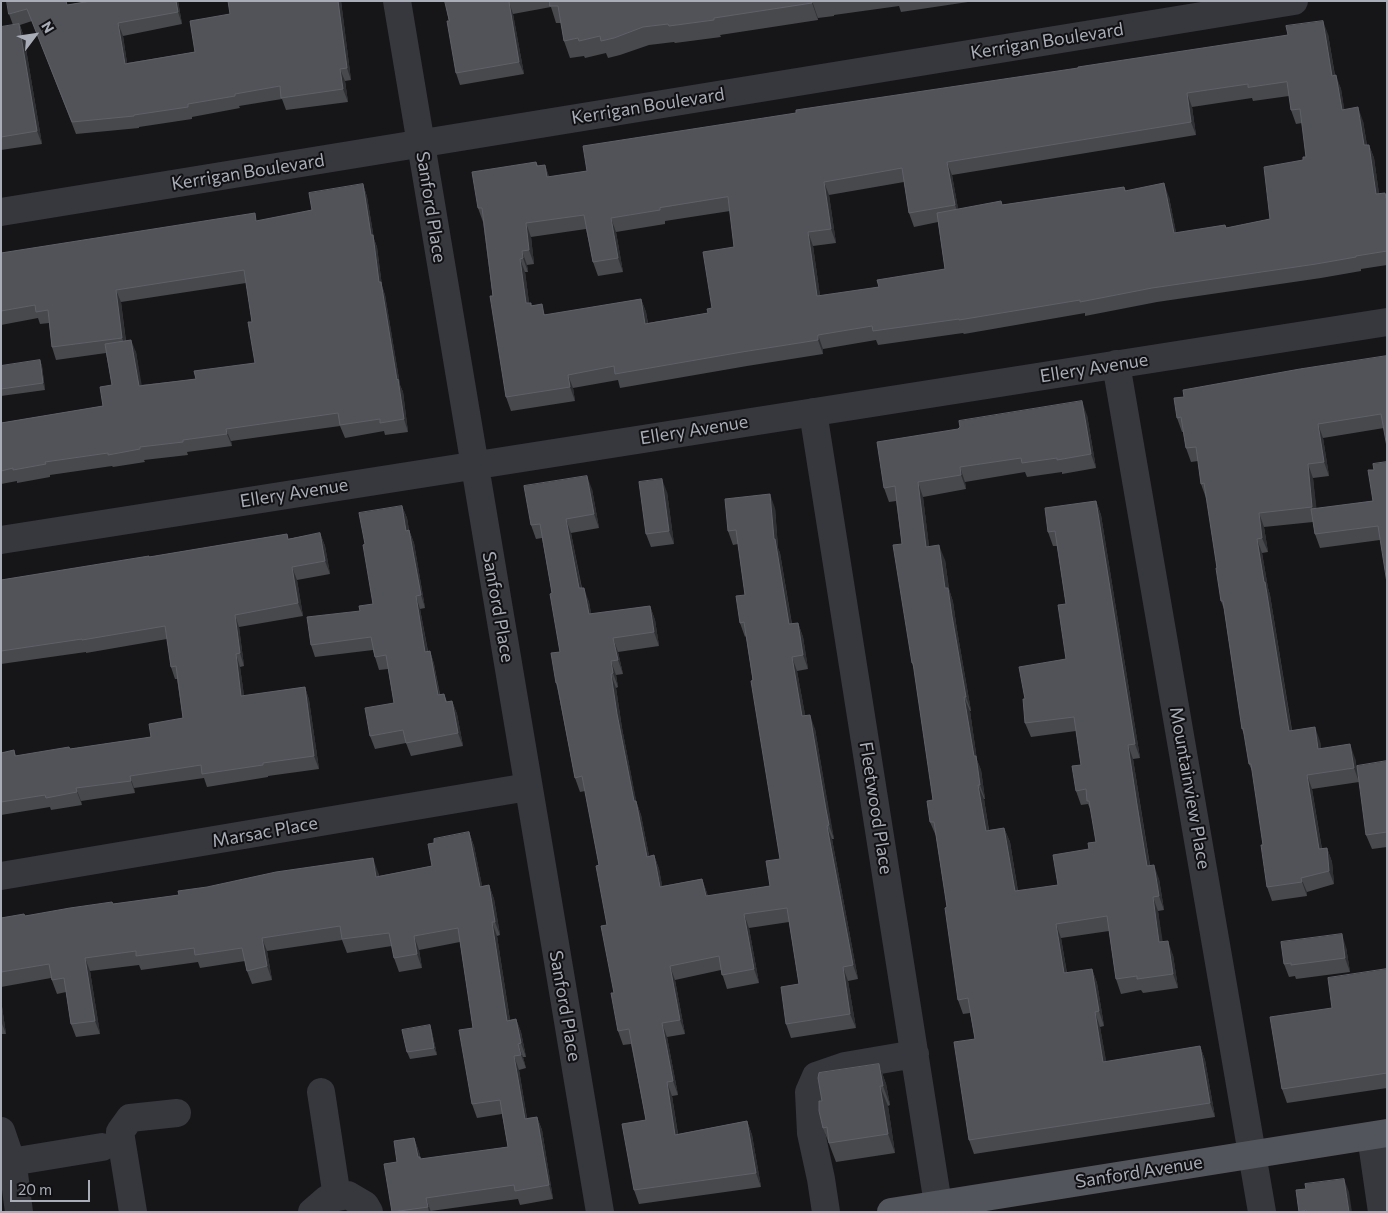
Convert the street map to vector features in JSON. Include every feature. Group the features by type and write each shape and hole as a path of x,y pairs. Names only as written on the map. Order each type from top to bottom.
{"main road":[{"name":"Sanford Avenue","path":"891,1212 1379,1134"}],"street":[{"name":"Sanford Place","path":"396,1 600,1212"},
{"name":"Kerrigan Boulevard","path":"1,212 1282,2"},
{"name":"Ellery Avenue","path":"1,540 474,464 1387,322"},
{"name":"Mountainview Place","path":"1116,364 1262,1212"},
{"name":"Fleetwood Place","path":"813,412 938,1204"},
{"name":"Marsac Place","path":"1,876 528,787"},
{"path":"826,1212 811,1133 808,1092 816,1076 845,1066 914,1054"},
{"path":"321,1092 337,1197"},
{"path":"133,1212 120,1132 130,1118 177,1112"},
{"path":"1,1131 12,1162 20,1212"},
{"path":"1379,1134 1382,1212"},
{"path":"12,1162 102,1147"},
{"path":"312,1212 327,1199 348,1196 366,1205 369,1212"}],"building":[{"path":"7,1 66,1 67,5 91,1 176,1 178,12 118,23 125,64 195,52 190,21 230,14 228,1 338,1 347,68 340,69 343,89 281,98 280,86 188,104 188,107 134,116 72,122 27,9 9,14"},
{"path":"445,1 512,1 509,2 519,62 456,73"},
{"path":"550,1 812,1 812,3 714,18 714,20 669,26 668,24 643,27 601,41 600,36 579,41 578,38 564,41 558,6 550,6"},
{"path":"1323,21 1332,76 1336,75 1342,110 1358,107 1364,145 1369,145 1376,194 1385,193 1387,201 1387,251 1316,264 1152,288 1080,302 1080,300 959,320 873,331 872,326 818,335 818,340 615,374 614,366 568,375 570,387 506,397 490,296 493,296 482,208 478,208 472,172 536,162 537,166 545,165 547,177 587,171 583,146 796,113 796,110 1288,35 1286,26","holes":["1287,82 1291,110 1300,109 1306,157 1303,157 1303,160 1264,167 1270,219 1226,228 1225,225 1174,233 1164,183 1125,191 1124,187 1002,205 1001,201 937,213 945,269 877,280 879,287 817,296 808,232 831,229 824,182 902,168 909,213 955,205 947,162 1191,122 1187,93 1248,84 1248,87","728,197 734,247 703,252 712,308 707,309 708,313 645,324 641,299 544,315 542,304 531,306 531,303 526,303 520,259 523,258 522,251 529,250 526,223 584,215 593,262 618,258 611,218"]},
{"path":"19,24 37,131 1,137 1,27"},
{"path":"363,184 404,419 380,423 380,419 340,425 338,413 226,429 227,434 140,447 140,449 108,455 108,453 45,462 46,464 1,471 1,423 103,406 100,387 112,385 105,344 131,340 139,386 196,379 194,371 255,363 248,322 252,322 244,270 116,290 122,338 52,347 48,310 36,312 35,305 1,311 1,253 255,213 256,221 312,210 309,193"},
{"path":"1387,356 1387,447 1381,414 1318,424 1324,462 1308,464 1312,507 1259,513 1262,538 1257,539 1289,731 1315,727 1318,749 1350,744 1354,768 1307,775 1319,849 1327,848 1329,871 1301,878 1302,882 1267,887 1251,764 1249,764 1242,729 1204,483 1201,484 1196,447 1186,448 1181,417 1177,418 1174,398 1184,397 1183,390"},
{"path":"40,360 43,383 1,389 1,366"},
{"path":"1082,401 1091,454 1057,460 1057,458 1022,463 1021,458 960,467 961,475 918,482 926,547 939,545 945,588 948,588 974,756 976,756 980,785 978,785 986,831 1004,828 1015,891 1058,885 1053,855 1089,849 1088,843 1096,842 1086,789 1076,791 1072,766 1081,765 1074,717 1025,723 1023,699 1025,699 1019,667 1066,659 1058,605 1066,604 1055,531 1048,532 1045,508 1096,501 1135,744 1128,745 1137,805 1147,866 1154,865 1159,896 1153,897 1159,942 1168,941 1173,974 1137,979 1137,976 1116,979 1107,916 1056,924 1064,973 1092,969 1099,1011 1095,1012 1103,1062 1200,1046 1210,1103 969,1140 954,1042 975,1039 968,998 958,1000 945,908 947,907 934,822 930,822 927,801 933,800 893,545 902,544 895,486 884,488 877,442 958,429 960,427 959,421"},
{"path":"1387,462 1387,583 1378,526 1315,534 1311,509 1373,501 1368,470 1374,470 1373,464"},
{"path":"587,476 594,514 566,519 579,588 584,588 589,614 650,606 654,632 613,638 618,660 611,661 617,714 647,857 654,855 660,887 702,879 706,896 770,886 766,861 780,859 751,681 753,680 744,622 740,623 736,596 745,595 736,530 728,531 725,499 770,494 774,539 789,624 798,623 803,655 792,657 802,716 810,715 829,825 827,826 853,965 843,967 850,1014 786,1024 781,987 799,984 787,908 744,914 754,969 722,975 719,956 670,966 680,1020 662,1023 673,1081 667,1082 675,1135 747,1121 756,1173 634,1190 622,1124 646,1120 629,1029 618,1031 611,993 614,993 601,926 607,925 596,866 599,865 582,776 575,778 556,683 551,653 560,652 540,524 531,525 524,486"},
{"path":"662,479 669,531 646,534 639,482"},
{"path":"402,506 406,531 409,530 421,595 416,596 425,652 430,651 438,695 444,694 446,702 452,701 458,733 406,743 403,730 370,736 365,708 394,703 386,655 375,657 371,637 311,645 307,617 360,611 359,606 373,604 359,513"},
{"path":"320,533 325,561 292,567 298,603 235,615 240,653 236,654 241,696 305,687 314,756 202,774 201,765 130,776 131,781 76,788 77,792 46,798 45,795 1,802 1,753 14,750 15,756 151,737 149,724 183,718 176,666 171,667 165,626 1,651 1,580 287,534 288,539"},
{"path":"1387,761 1387,832 1366,835 1357,766"},
{"path":"469,832 480,887 489,885 495,922 492,922 507,1021 516,1019 521,1043 518,1044 521,1055 514,1056 525,1119 537,1117 549,1185 515,1191 514,1185 426,1198 428,1207 392,1212 384,1164 397,1162 394,1141 414,1138 420,1159 508,1147 500,1100 472,1104 459,1030 473,1028 458,928 414,936 417,954 394,958 389,933 342,939 340,926 262,938 267,966 247,971 242,948 195,955 194,948 136,956 136,951 85,958 95,1021 71,1024 64,978 52,980 49,964 1,972 1,918 112,902 113,904 179,895 178,891 207,887 276,872 373,858 376,877 432,866 428,844 434,843 434,839"},
{"path":"1342,934 1345,958 1291,965 1291,963 1284,964 1281,942"},
{"path":"1387,969 1387,1073 1282,1089 1270,1017 1332,1008 1328,978"},
{"path":"430,1025 434,1048 407,1052 402,1030"},
{"path":"879,1064 883,1086 880,1086 888,1134 829,1143 827,1127 823,1128 819,1111 819,1101 822,1101 818,1078 819,1073"},
{"path":"1344,1179 1349,1212 1307,1212 1306,1210 1299,1212 1296,1190 1306,1189 1305,1184"}]}
